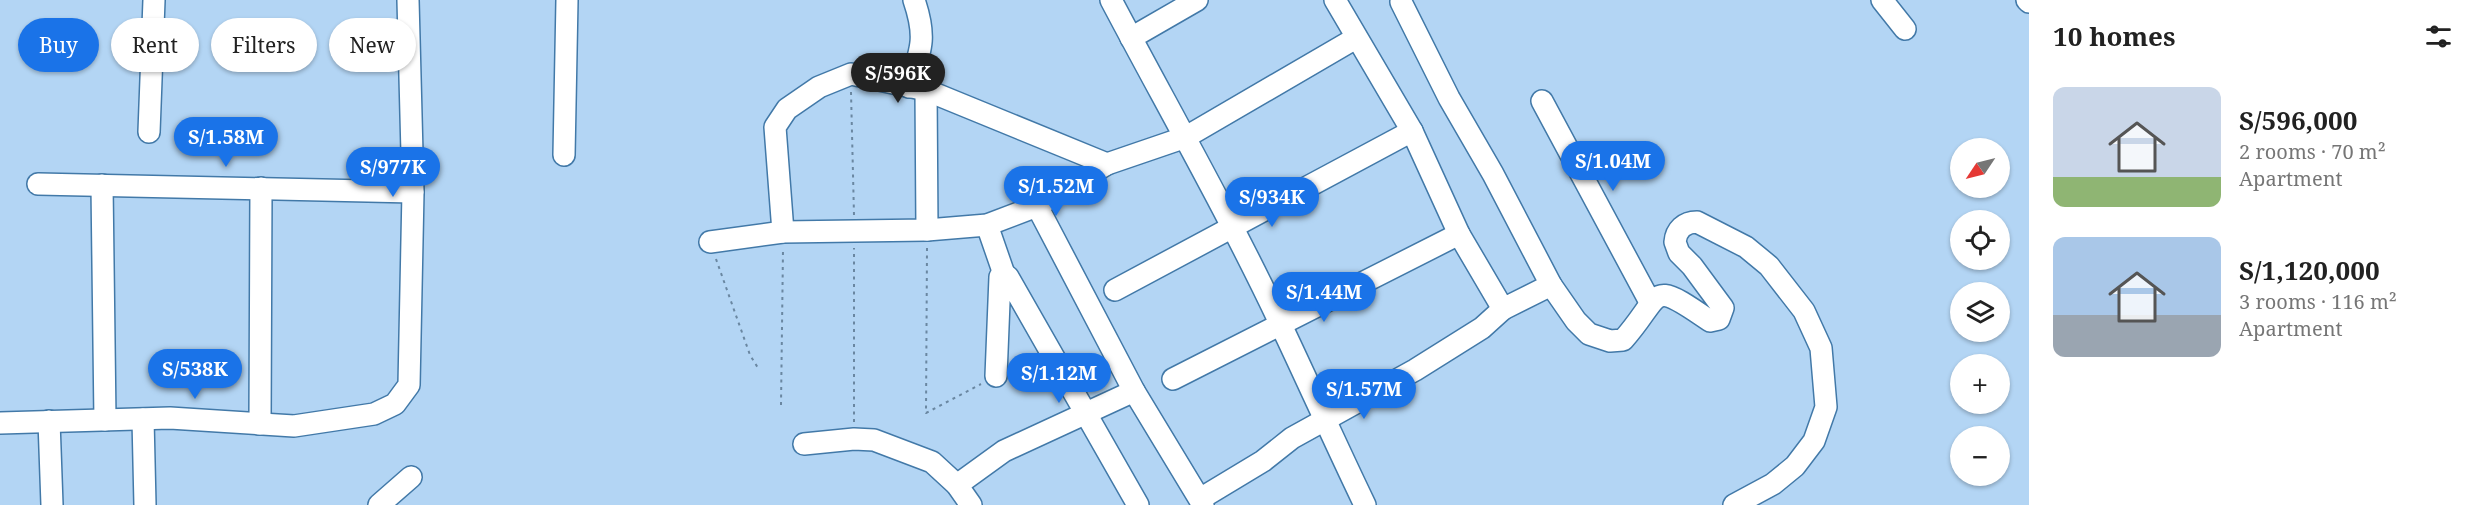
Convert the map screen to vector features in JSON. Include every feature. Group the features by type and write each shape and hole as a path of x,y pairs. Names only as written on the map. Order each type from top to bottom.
{"street":[{"path":"149,132 154,0"},
{"path":"0,423 170,418 294,426 374,414 395,404 410,385 413,192 408,0"},
{"path":"564,155 567,0"},
{"path":"914,0 922,23 917,89 927,230"},
{"path":"1111,0 1232,227 1280,323 1323,420 1365,505"},
{"path":"1131,38 1197,0"},
{"path":"1335,0 1412,131 1459,234 1503,309"},
{"path":"1882,0 1905,29"},
{"path":"1401,2 1449,98 1493,174 1551,285 1576,321 1589,334 1610,341 1623,340 1656,296 1667,295 1710,321 1719,320 1723,308 1692,266 1679,253 1675,242 1679,230 1689,222 1696,222 1746,247 1769,266 1804,311 1821,348 1826,407 1814,441 1795,466 1773,484 1734,505"},
{"path":"710,242 783,232 927,230 987,225 1037,206 1107,165 1186,137 1356,38"},
{"path":"783,232 775,127 787,109 819,87 851,74 917,89 1107,165"},
{"path":"1542,101 1650,302"},
{"path":"1115,290 1412,131"},
{"path":"38,183 413,192"},
{"path":"102,185 105,420"},
{"path":"260,424 261,189"},
{"path":"1037,206 1134,392 1201,502 1263,461 1292,438 1425,364 1482,328 1503,309 1551,285"},
{"path":"987,225 1004,274 1008,277 1138,505"},
{"path":"1173,380 1280,323 1459,234"},
{"path":"996,376 1000,277 1004,274"},
{"path":"957,485 1004,451 1134,392"},
{"path":"143,419 145,505"},
{"path":"49,422 52,505"},
{"path":"804,444 854,439 874,440 932,462 957,485 971,505"},
{"path":"379,505 411,477"}],"path":[{"path":"851,74 854,439"},
{"path":"927,230 926,413 996,376"},
{"path":"781,405 783,232"},
{"path":"710,242 750,356 758,368"}]}
